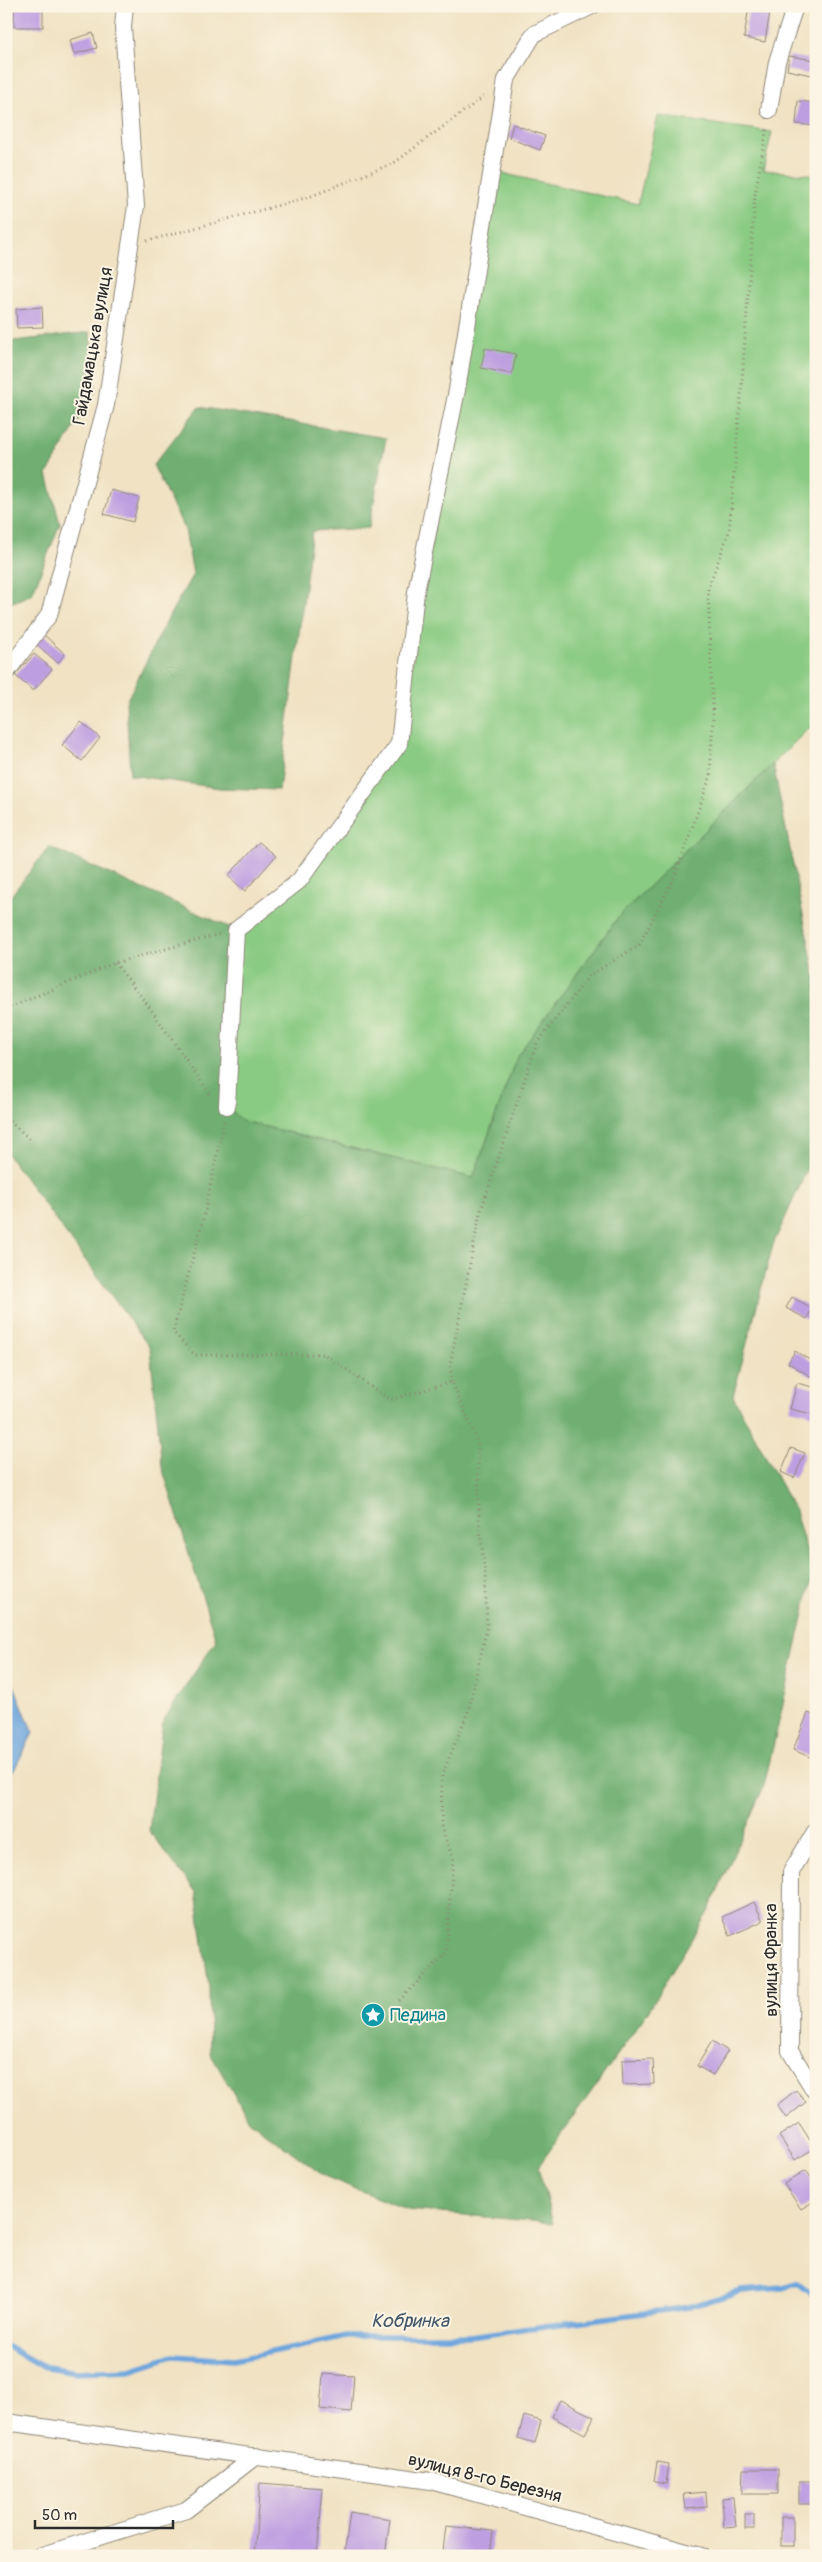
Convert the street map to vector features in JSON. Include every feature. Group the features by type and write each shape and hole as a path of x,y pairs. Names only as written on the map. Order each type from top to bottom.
{"street":[{"name":"Гайдамацька вулиця","path":"6,673 49,616 106,404 136,206 123,27 125,6"},
{"path":"221,1103 236,930 299,881 399,744 416,592 457,390 506,80 534,34 592,6"},
{"path":"769,110 777,62 795,6"},
{"name":"вулиця Франка","path":"815,2090 790,2051 791,1872 816,1830"},
{"name":"вулиця 8-го Березня","path":"6,2422 431,2481 701,2556"},
{"path":"39,2556 186,2510 256,2456"}],"path":[{"path":"131,246 309,197 394,163 506,80"},
{"path":"397,2003 446,1953 453,1859 441,1826 442,1775 468,1712 487,1626 486,1574 478,1521 478,1443 452,1382 450,1365 480,1213 537,1043 589,976 639,945 675,876 710,777 713,718 708,588 729,532 755,195 769,110"},
{"path":"6,1009 115,963 236,930"},
{"path":"115,963 221,1103 205,1212 173,1332 195,1355 324,1354 390,1400 452,1382"},
{"path":"6,1118 32,1141"}],"green space":[{"path":"658,116 772,132 763,170 816,175 816,729 809,728 619,916 517,1056 473,1178 242,1121 227,1106 236,930 299,881 399,744 492,171 638,204"},
{"path":"90,332 96,390 47,474 60,524 32,594 6,605 6,342"},
{"path":"199,407 386,438 369,528 312,531 279,790 219,788 130,775 126,702 168,618 193,574 185,530 153,465"},
{"path":"773,764 816,980 816,1150 773,1245 733,1396 795,1511 813,1574 764,1786 708,1912 647,2013 538,2167 553,2223 408,2210 324,2176 249,2120 210,2053 209,1988 196,1892 149,1831 163,1721 216,1640 162,1467 150,1348 6,1152 6,902 49,847 236,930 227,1106 242,1121 473,1178 517,1056 619,916"}],"water":[{"path":"6,1670 9,1673 33,1733 13,1772 6,1773"}],"building":[{"path":"14,6 43,6 43,27 14,27"},
{"path":"749,6 771,6 765,42 744,38"},
{"path":"93,33 97,48 74,54 70,40"},
{"path":"789,56 815,60 812,75 787,70"},
{"path":"798,101 816,103 816,126 796,124"},
{"path":"513,124 545,136 540,150 509,138"},
{"path":"42,307 43,327 17,328 16,309"},
{"path":"485,348 516,354 512,374 481,368"},
{"path":"111,490 139,498 133,522 104,514"},
{"path":"43,634 65,654 58,663 35,643"},
{"path":"34,654 52,669 33,691 15,675"},
{"path":"81,722 100,738 82,761 62,745"},
{"path":"259,842 276,856 245,891 228,876"},
{"path":"792,1297 812,1308 807,1319 786,1308"},
{"path":"795,1351 816,1364 816,1370 812,1377 788,1363"},
{"path":"797,1383 816,1388 816,1415 790,1409"},
{"path":"791,1448 805,1453 794,1478 781,1472"},
{"path":"808,1713 816,1716 815,1759 793,1750"},
{"path":"754,1902 763,1921 730,1936 722,1917"},
{"path":"712,2041 728,2051 713,2075 697,2066"},
{"path":"653,2059 654,2084 623,2085 622,2060"},
{"path":"796,2090 806,2102 786,2118 777,2105"},
{"path":"799,2123 815,2148 795,2160 779,2136"},
{"path":"806,2170 816,2185 816,2200 801,2209 784,2184"},
{"path":"323,2374 354,2376 351,2412 320,2409"},
{"path":"560,2400 594,2417 585,2434 552,2417"},
{"path":"524,2416 541,2421 535,2443 518,2438"},
{"path":"657,2462 669,2464 666,2484 654,2482"},
{"path":"743,2469 778,2469 778,2494 742,2494"},
{"path":"799,2481 814,2481 813,2504 799,2504"},
{"path":"260,2483 323,2488 317,2556 254,2556"},
{"path":"706,2492 707,2507 686,2509 684,2494"},
{"path":"733,2497 736,2527 724,2528 722,2498"},
{"path":"350,2512 390,2519 385,2556 344,2556"},
{"path":"745,2514 754,2514 754,2529 745,2529"},
{"path":"781,2517 793,2517 793,2546 781,2546"},
{"path":"446,2526 493,2531 490,2556 443,2551"}],"waterway":[{"name":"Кобринка","path":"6,2346 41,2366 76,2372 130,2370 173,2356 234,2360 346,2336 470,2336 689,2307 741,2291 783,2288 798,2283 816,2297"}],"place":[{"name":"Педина","path":"373,2015"}]}
